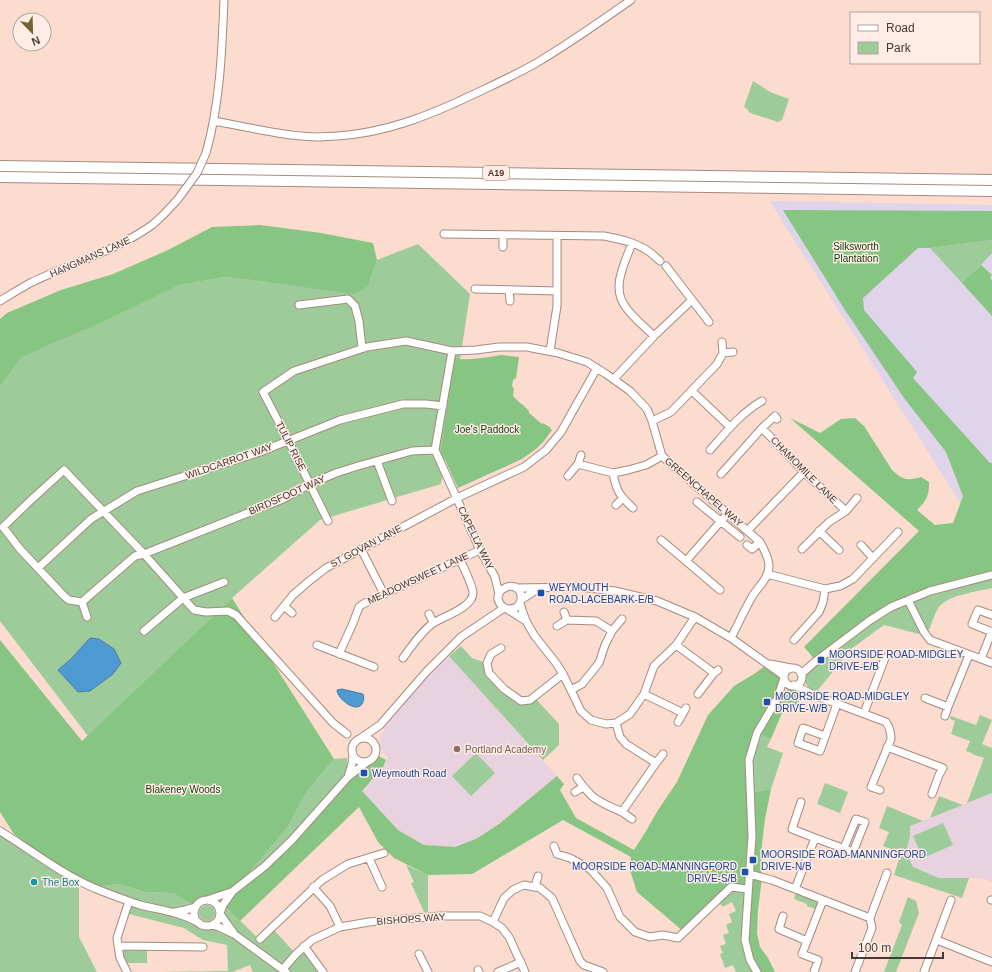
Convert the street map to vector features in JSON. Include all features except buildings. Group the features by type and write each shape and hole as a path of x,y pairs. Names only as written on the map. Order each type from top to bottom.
{"highway":[{"name":"A19","path":"0,166 992,180"},
{"name":"A19","path":"0,177 992,191"}],"street":[{"name":"HANGMANS LANE","path":"0,300 32,283 117,246 135,236 153,224 165,213 197,174 206,153 214,121 221,63 224,0"},
{"path":"214,121 282,133 317,137 353,135 383,130 428,115 505,80 538,62 601,22 631,0"},
{"path":"444,234 604,236 622,239 632,243 649,251 660,261"},
{"path":"503,235 503,247"},
{"path":"550,351 557,306 557,236"},
{"path":"632,243 620,275 618,290 625,308 654,336"},
{"path":"666,266 708,322"},
{"path":"475,289 557,291"},
{"path":"510,290 510,301"},
{"path":"300,305 348,299 355,306 359,321 362,348"},
{"path":"614,380 654,336 692,300"},
{"name":"GREENCHAPEL WAY","path":"263,392 294,371 362,348 406,341 452,351 499,347 527,347 550,351 587,362 630,391 647,409 662,456 760,542 767,554 769,566 767,574"},
{"path":"652,421 672,412 717,364 722,353 722,342"},
{"path":"436,450 452,351"},
{"path":"722,353 733,352"},
{"name":"ST GOVAN LANE","path":"275,616 298,591 326,568 457,498 524,467 546,450 561,432 597,368"},
{"path":"692,391 730,427"},
{"name":"TULIP RISE","path":"263,392 328,521"},
{"path":"710,450 730,427 753,406 762,401"},
{"name":"WILDCARROT WAY","path":"38,568 91,519 137,491 260,452 340,420 403,404 443,406"},
{"name":"CHAMOMILE LANE","path":"721,474 762,428 775,416 778,419"},
{"name":"CHAMOMILE LANE","path":"762,428 804,472 846,511"},
{"name":"CAPELLA WAY","path":"436,450 480,550 495,577 499,597"},
{"name":"BIRDSFOOT WAY","path":"82,602 136,556 283,499 310,484 336,473 412,451 436,450"},
{"path":"568,476 578,464 581,455"},
{"path":"578,464 613,473 646,465 662,456"},
{"path":"378,460 392,501"},
{"path":"87,617 82,602 69,600 64,596 20,549 3,527 64,470 144,554 194,610 206,612 228,611 236,615 333,723 347,734"},
{"path":"748,530 804,472"},
{"path":"613,473 617,489 623,498 633,508"},
{"path":"616,505 623,498"},
{"path":"802,549 829,522 846,511 857,498"},
{"path":"697,502 740,537"},
{"path":"686,561 728,513"},
{"path":"820,531 839,550"},
{"path":"731,638 767,574 825,589 840,586 853,579 898,532"},
{"path":"661,540 720,590"},
{"path":"747,545 752,550 760,542"},
{"path":"861,545 873,558"},
{"path":"361,549 384,594"},
{"name":"MEADOWSWEET LANE","path":"339,654 359,607 363,604 480,550"},
{"path":"403,658 433,622 465,606 472,598 473,592 460,559"},
{"path":"777,698 793,685 799,683 802,676 816,661 869,621 891,607 930,591 992,575"},
{"name":"CAPELLA WAY","path":"495,577 512,587"},
{"path":"144,631 183,598 224,582"},
{"path":"512,587 520,592 522,597 520,602 526,621 534,635 563,674 581,711 591,720 606,724 616,723 630,714 644,694 654,666 676,645 695,617"},
{"path":"487,618 503,588 512,587 580,587 615,591 657,601 695,617 731,638 768,664 784,677 787,683 814,695 886,722 890,728 891,739 871,787 880,790"},
{"path":"348,777 352,764 352,746 356,740 380,725 427,671 461,637 487,618 506,608 515,608 520,602 539,588"},
{"path":"794,640 819,612 823,602 825,589"},
{"path":"499,597 500,603 526,621"},
{"path":"908,600 924,632 930,640 992,663"},
{"path":"284,606 292,612"},
{"path":"981,659 992,631 972,624 978,610 992,615"},
{"path":"564,612 567,620"},
{"path":"429,614 433,622"},
{"path":"571,690 582,684 599,662 612,631 622,619"},
{"path":"557,626 567,620 596,621 612,631"},
{"path":"316,644 374,667"},
{"path":"676,645 716,671 698,694"},
{"path":"501,648 491,654 487,663 490,673 504,689 521,701 530,700 563,674"},
{"path":"945,716 969,655"},
{"path":"864,713 885,658"},
{"path":"479,660 487,663"},
{"path":"757,972 750,960 745,940 752,836 749,760 756,733 777,698 785,672 816,661"},
{"path":"768,664 799,670 814,695"},
{"path":"644,694 685,710 678,722"},
{"path":"925,698 948,707"},
{"path":"825,736 837,704"},
{"path":"616,723 620,737 626,744 656,763"},
{"path":"212,925 218,921 223,904 234,891 265,866 292,840 348,777 366,762 371,760 375,755 376,736 380,725"},
{"path":"361,738 368,738 375,745"},
{"path":"887,747 944,768 939,775 932,794"},
{"path":"622,812 663,754"},
{"path":"353,755 359,761 366,762"},
{"path":"577,778 592,796 632,819"},
{"path":"575,792 583,786"},
{"path":"801,802 792,829 844,848"},
{"path":"0,831 54,866 93,887 141,905 175,912 205,926 219,926 234,934 284,971"},
{"path":"795,889 814,838"},
{"path":"554,846 557,854"},
{"path":"260,939 322,880 348,864 384,853"},
{"path":"557,854 570,858 590,869 607,888 620,917 635,932 650,937 663,935 678,938 731,887 748,889"},
{"path":"550,859 557,854"},
{"path":"369,858 382,887"},
{"path":"855,972 872,928 870,918 887,873"},
{"path":"749,874 772,880 870,918"},
{"path":"535,887 538,876"},
{"path":"493,922 504,898 513,890 524,885 540,888 552,898 579,958 584,965 603,972"},
{"path":"313,887 330,906 340,927"},
{"path":"198,923 194,915 194,911 198,903 234,891"},
{"path":"207,900 215,902 220,909 220,914 234,934"},
{"path":"814,972 818,960 802,954 823,900"},
{"path":"924,972 951,900"},
{"path":"127,972 120,958 117,938 129,901"},
{"path":"175,912 196,907"},
{"name":"BISHOPS WAY","path":"284,971 296,954 304,946 312,940 340,927 369,922 441,916 480,916 502,928 510,937 525,972"},
{"path":"783,916 779,930 807,941"},
{"path":"937,940 992,962"},
{"path":"118,946 203,947"},
{"path":"304,946 323,972"},
{"path":"419,954 424,971"},
{"path":"498,972 521,962"}],"shaded area":[{"path":"770,201 992,205 992,553 781,219"},
{"name":"Portland Academy","path":"449,656 557,776 499,824 476,839 455,848 424,845 398,830 362,791 383,767 388,757 383,752 380,738 385,728 412,694"},
{"path":"992,793 992,882 982,878 939,878 913,867 906,852 910,836 910,826"}],"green space":[{"path":"753,81 770,92 789,99 782,120 778,122 750,113 744,107"},
{"name":"Silksworth Plantation","path":"783,210 992,211 992,240 930,248 918,248 863,298 864,310 917,372 913,378 990,463 992,463 992,575 930,591 891,607 816,661 804,647 919,531 790,418 820,433 841,419 855,418 864,426 892,470 905,479 921,477 929,482 927,498 917,510 935,525 953,523 963,496 946,452 904,398 845,310"},
{"path":"260,225 321,233 373,243 377,260 368,286 354,294 225,277 179,285 101,323 22,357 0,387 0,319 7,313 61,290 113,274 168,250 212,227"},
{"path":"992,240 992,253 962,283 930,248"},
{"path":"418,244 470,294 441,484 320,520 232,598 88,736 0,621 0,387 22,357 101,323 178,285 225,277 268,282 369,283 377,260"},
{"path":"981,265 992,275 990,278 992,280 992,316 962,283"},
{"name":"Joe's Paddock","path":"501,355 519,357 516,378 513,380 512,386 514,389 513,396 529,411 529,413 552,430 536,449 522,459 458,488 441,451 454,359"},
{"path":"992,575 992,588 957,596 939,607 929,630 919,634 884,625 851,649 814,695 802,678 801,674 837,645 908,600"},
{"name":"Blakeney Woods","path":"232,598 334,759 307,791 287,828 235,889 265,866 373,753 386,760 383,767 362,791 398,830 424,845 455,847 476,839 499,824 557,776 564,784 560,790 576,818 634,850 677,782 708,715 734,686 768,664 784,676 778,698 792,685 807,691 795,706 788,706 782,713 771,739 757,733 749,760 750,793 771,789 762,844 762,878 757,933 760,947 768,958 775,972 757,972 745,940 747,889 731,887 684,932 637,892 629,867 631,857 563,820 472,874 428,875 394,858 378,842 359,807 240,921 226,907 233,892 207,899 196,907 173,893 145,892 119,884 93,887 48,863 14,834 0,812 0,640 82,741"},
{"path":"461,646 472,658 487,663 489,673 521,701 534,697 559,724 559,745 543,760 449,656"},
{"path":"980,715 992,720 982,744 992,748 992,793 967,803 984,758 966,751 970,741 951,734 955,721 950,719 951,716 976,725"},
{"path":"757,733 771,739 767,747 783,753 771,789 750,793 749,760"},
{"path":"476,753 495,773 471,796 452,776"},
{"path":"347,758 348,777 292,840 233,891 287,828 307,791 334,759"},
{"path":"825,783 848,792 840,813 817,804"},
{"path":"939,796 963,805 930,818"},
{"path":"887,806 923,821 910,826 910,836 906,852 913,867 939,878 969,878 962,898 894,875 901,853 883,846 889,832 879,828"},
{"path":"943,823 953,845 923,858 913,836"},
{"path":"0,831 79,880 79,937 97,972 0,972"},
{"path":"406,865 428,875 428,912 424,912 411,883 414,882"},
{"path":"119,884 145,892 173,893 196,907 193,912 177,912 200,925 208,927 217,926 233,934 224,918 226,907 259,939 272,928 296,954 304,946 323,972 253,972 250,965 232,972 157,972 228,971 227,945 203,940 184,928 125,913 129,901 93,887"},
{"path":"731,887 747,889 757,972 736,972 733,965 725,968 720,954 723,953 720,946 726,944 723,935 729,933 726,925 732,922 729,914 736,911 732,902 722,907 717,900"},
{"path":"797,890 823,900 819,910 794,899"},
{"path":"908,897 916,901 919,913 896,972 884,972 902,925 899,922"},
{"path":"204,905 210,905 215,910 213,919 210,921 204,921 199,916 199,910"},
{"path":"118,946 147,946 147,963 122,963"}],"water":[{"path":"90,638 99,639 114,649 121,663 113,674 90,691 78,692 58,670 71,659"},
{"path":"342,689 363,694 364,698 362,705 355,707 343,701 337,693 337,690"}],"place":[{"name":"WEYMOUTH ROAD-LACEBARK-E/B","path":"541,593"},
{"name":"MOORSIDE ROAD-MIDGLEY DRIVE-E/B","path":"821,660"},
{"name":"MOORSIDE ROAD-MIDGLEY DRIVE-W/B","path":"767,702"},
{"name":"Portland Academy","path":"457,749"},
{"name":"Weymouth Road","path":"364,773"},
{"name":"MOORSIDE ROAD-MANNINGFORD DRIVE-N/B","path":"753,860"},
{"name":"MOORSIDE ROAD-MANNINGFORD DRIVE-S/B","path":"745,872"},
{"name":"The Box","path":"34,882"}]}
